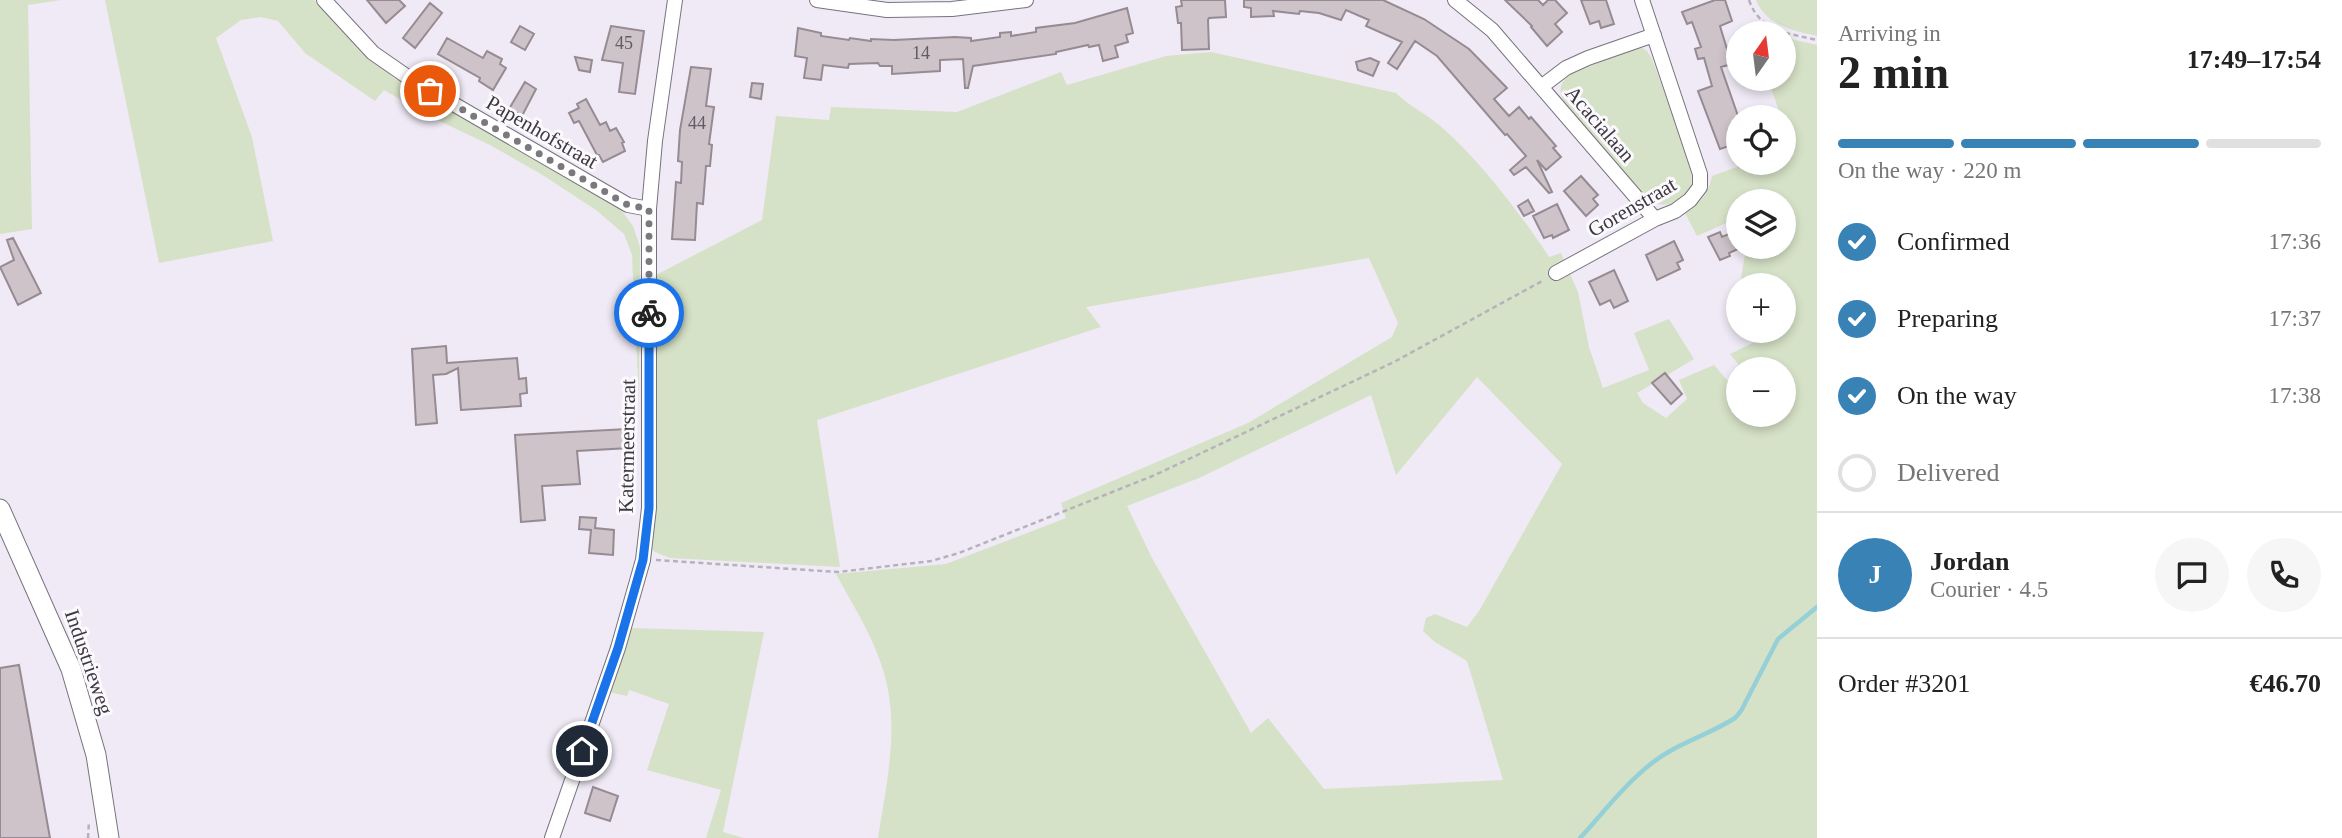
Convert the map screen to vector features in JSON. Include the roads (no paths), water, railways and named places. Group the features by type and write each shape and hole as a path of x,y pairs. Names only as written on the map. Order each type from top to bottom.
{"main road":[{"name":"Industrieweg","path":"0,509 71,669 96,755 109,838"}],"street":[{"name":"Papenhofstraat","path":"324,0 373,53 412,80 628,205 649,209"},
{"name":"Katermeerstraat","path":"552,838 618,648 643,560 649,508 649,209 655,141 675,0"},
{"path":"817,0 887,9 952,9 1026,0"},
{"name":"Acacialaan","path":"1455,0 1492,30 1655,219"},
{"name":"Gorenstraat","path":"1556,273 1655,219 1675,211 1690,200 1700,187 1700,174 1642,0"},
{"name":"Acacialaan","path":"1541,87 1566,68 1654,35"}],"waterway":[{"path":"1580,838 1623,789 1652,763 1735,718 1778,639 1817,607"}]}
